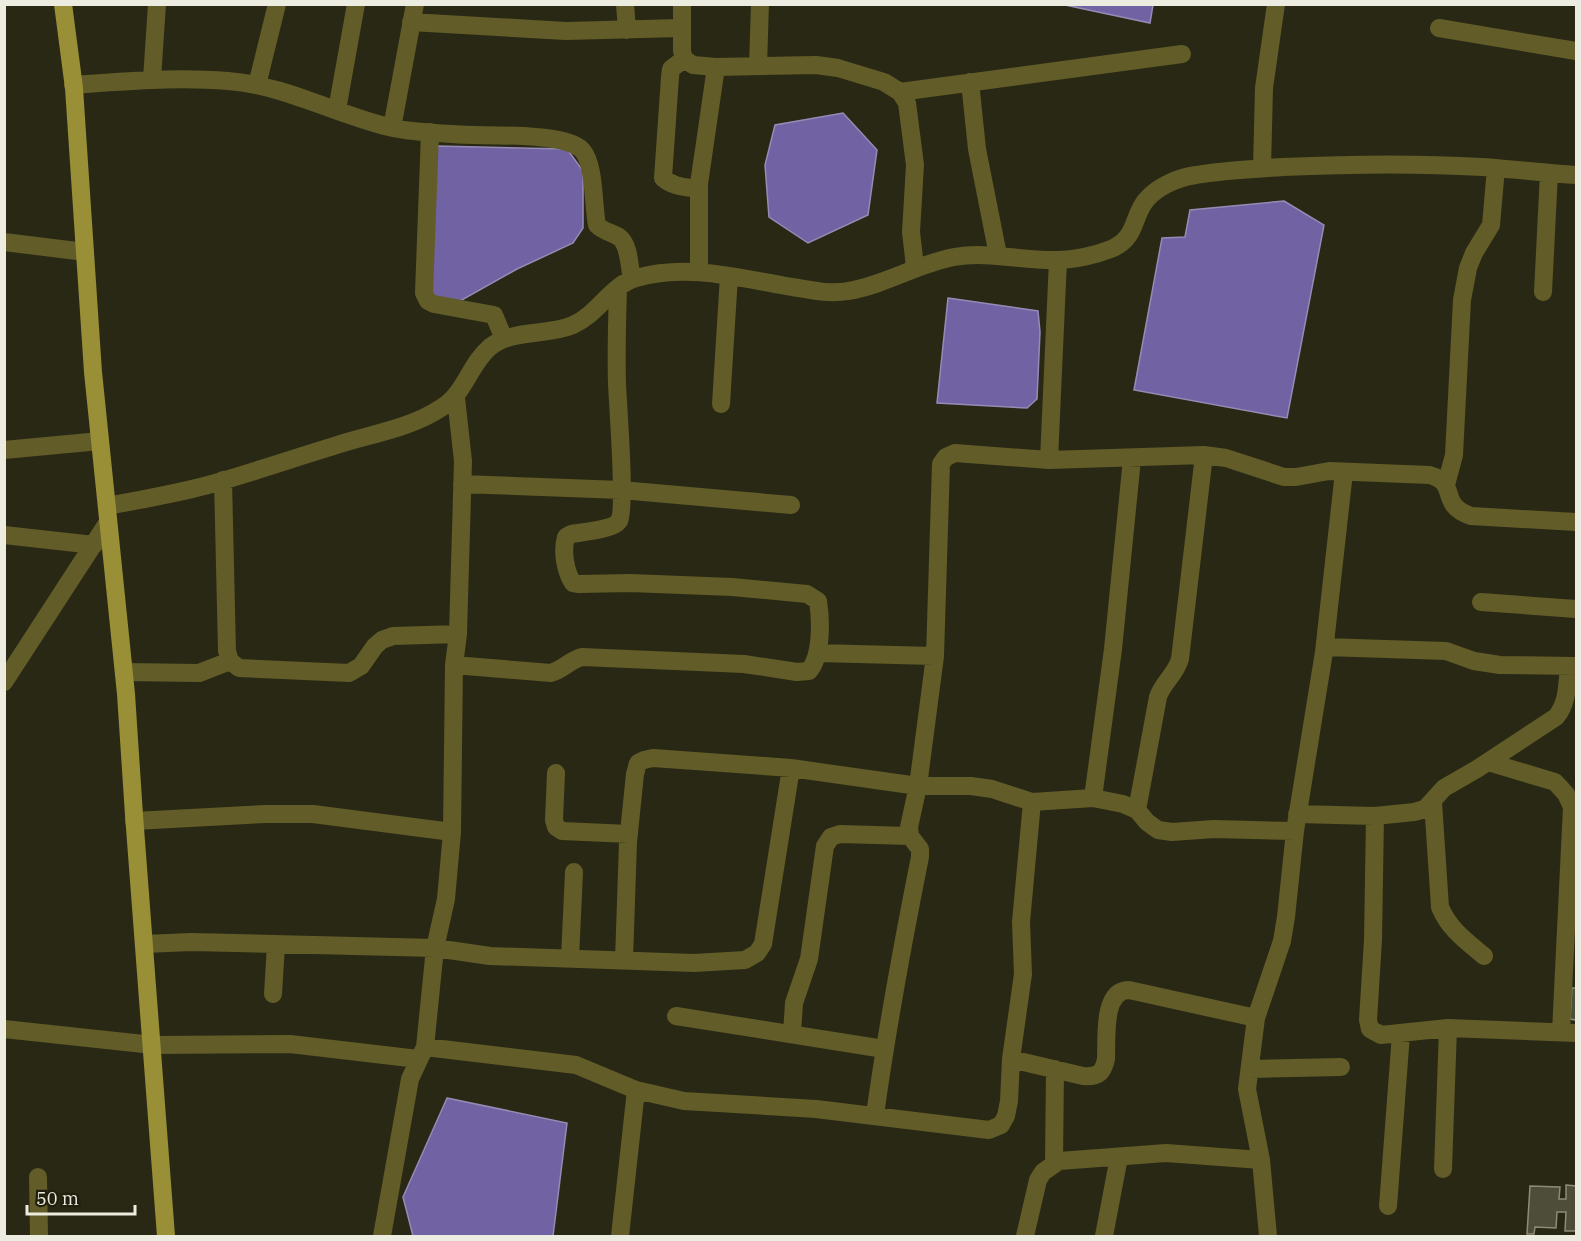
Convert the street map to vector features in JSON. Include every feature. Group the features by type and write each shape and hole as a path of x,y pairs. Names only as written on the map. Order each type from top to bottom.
{"main road":[{"path":"63,4 73,85 93,372 124,672 166,1236"}],"street":[{"path":"152,79 156,4"},
{"path":"257,85 277,4"},
{"path":"337,110 356,4"},
{"path":"626,4 627,30"},
{"path":"682,4 680,28 682,51 684,59 693,66 799,65 838,68 884,82 900,92 907,104 915,165 911,232 915,267"},
{"path":"758,66 760,4"},
{"path":"1263,168 1264,88 1276,4"},
{"path":"392,128 413,14 566,31 680,28"},
{"path":"1439,28 1576,51"},
{"path":"900,92 1182,54"},
{"path":"684,59 671,69 663,178 676,186 699,189"},
{"path":"699,271 699,189 716,67"},
{"path":"73,85 152,79 221,81 257,85 392,128 550,138 570,142 583,151 590,165 597,225 604,231 618,236 626,247 617,382 620,517 618,523 612,527 571,534 566,537 567,574 573,583 579,585 630,583 807,594 818,601 820,615 815,664 809,671 797,672 744,664 582,657 569,662 562,670 551,673 454,665"},
{"path":"970,82 977,149 998,255"},
{"path":"430,132 424,294 428,301 434,304 494,315 504,339"},
{"path":"4,682 11,660 94,544 107,514 161,496 223,480 399,427 433,413 456,398 479,357 495,344 504,339 560,330 580,322 625,284 665,273 699,271 812,290 840,292 867,286 915,267 957,256 982,254 1058,260 1118,246 1127,238 1135,225 1145,200 1167,184 1192,175 1263,168 1372,164 1496,168 1576,175"},
{"path":"1446,485 1454,455 1462,300 1468,268 1491,225 1496,168"},
{"path":"1543,292 1549,173"},
{"path":"4,242 85,252"},
{"path":"1049,460 1058,260"},
{"path":"721,404 729,276"},
{"path":"382,1236 410,1079 421,1053 435,948 446,899 452,832 454,665 458,634 463,461 456,398"},
{"path":"4,450 100,441"},
{"path":"875,1115 902,943 920,857 920,849 910,836 909,827 918,786 935,656 941,464 946,457 955,453 1049,460 1204,455 1226,458 1284,477 1329,471 1430,475 1441,478 1446,485 1450,502 1460,512 1471,516 1576,522"},
{"path":"1137,810 1158,697 1160,690 1174,674 1180,659 1204,455"},
{"path":"1093,798 1113,649 1132,459"},
{"path":"1268,1236 1261,1160 1248,1099 1250,1069 1256,1018 1282,941 1296,823 1325,647 1344,472"},
{"path":"223,480 226,651 230,661 239,668 349,673 362,666 375,646 382,640 393,636 458,634"},
{"path":"462,484 621,490 791,505"},
{"path":"4,535 94,544"},
{"path":"1481,602 1576,609"},
{"path":"624,960 629,834 635,774 638,763 644,759 792,768 918,786 971,786 992,789 1032,802 1093,798 1123,804 1137,810 1147,822 1158,830 1165,831 1375,816 1425,809 1444,788 1556,717 1565,701 1573,666 1500,665 1474,661 1446,651 1325,647"},
{"path":"817,653 935,656"},
{"path":"124,672 199,673 230,661"},
{"path":"1375,816 1373,940 1368,1020 1370,1029 1381,1035 1448,1028 1569,1033 1572,807 1566,794 1555,782 1488,762"},
{"path":"144,944 192,942 435,948 490,956 704,962 745,960 757,954 763,944 792,768"},
{"path":"556,773 554,820 556,827 562,831 629,834"},
{"path":"4,1029 153,1045 290,1044 576,1065 636,1090 707,1104 816,1109 989,1130 1001,1125 1006,1116 1009,1101 1011,1059 1023,974 1021,922 1032,802"},
{"path":"1433,802 1440,907 1445,920 1455,932 1484,957"},
{"path":"134,821 266,814 313,814 452,832"},
{"path":"792,1033 794,1003 809,959 825,846 831,837 840,834 910,836"},
{"path":"570,958 574,872"},
{"path":"273,994 276,945"},
{"path":"1011,1059 1083,1076 1100,1074 1106,1059 1108,1009 1114,995 1122,990 1256,1018"},
{"path":"676,1016 884,1048"},
{"path":"1443,1169 1448,1028"},
{"path":"1388,1206 1401,1034"},
{"path":"1250,1069 1341,1067"},
{"path":"1054,1163 1055,1069"},
{"path":"620,1236 636,1090"},
{"path":"1025,1236 1038,1180 1043,1172 1059,1161 1183,1153 1261,1160"},
{"path":"1104,1236 1119,1157"},
{"path":"38,1177 39,1236"}],"shaded area":[{"path":"1153,4 1150,23 1065,5"},
{"path":"843,113 877,150 868,215 808,243 769,217 765,165 775,125"},
{"path":"437,146 567,149 583,171 583,228 573,243 517,269 453,305 430,296"},
{"path":"1284,201 1324,225 1287,418 1134,390 1162,238 1185,237 1190,210"},
{"path":"948,298 1038,311 1040,332 1037,399 1027,408 937,403"},
{"path":"447,1098 567,1123 553,1236 413,1236 403,1197"}],"building":[{"path":"1572,988 1576,988 1576,1020 1570,1019"},
{"path":"1566,1185 1576,1186 1576,1231 1565,1231 1566,1212 1557,1212 1556,1228 1535,1227 1534,1234 1527,1234 1530,1186 1560,1187 1559,1199 1566,1199"}]}
